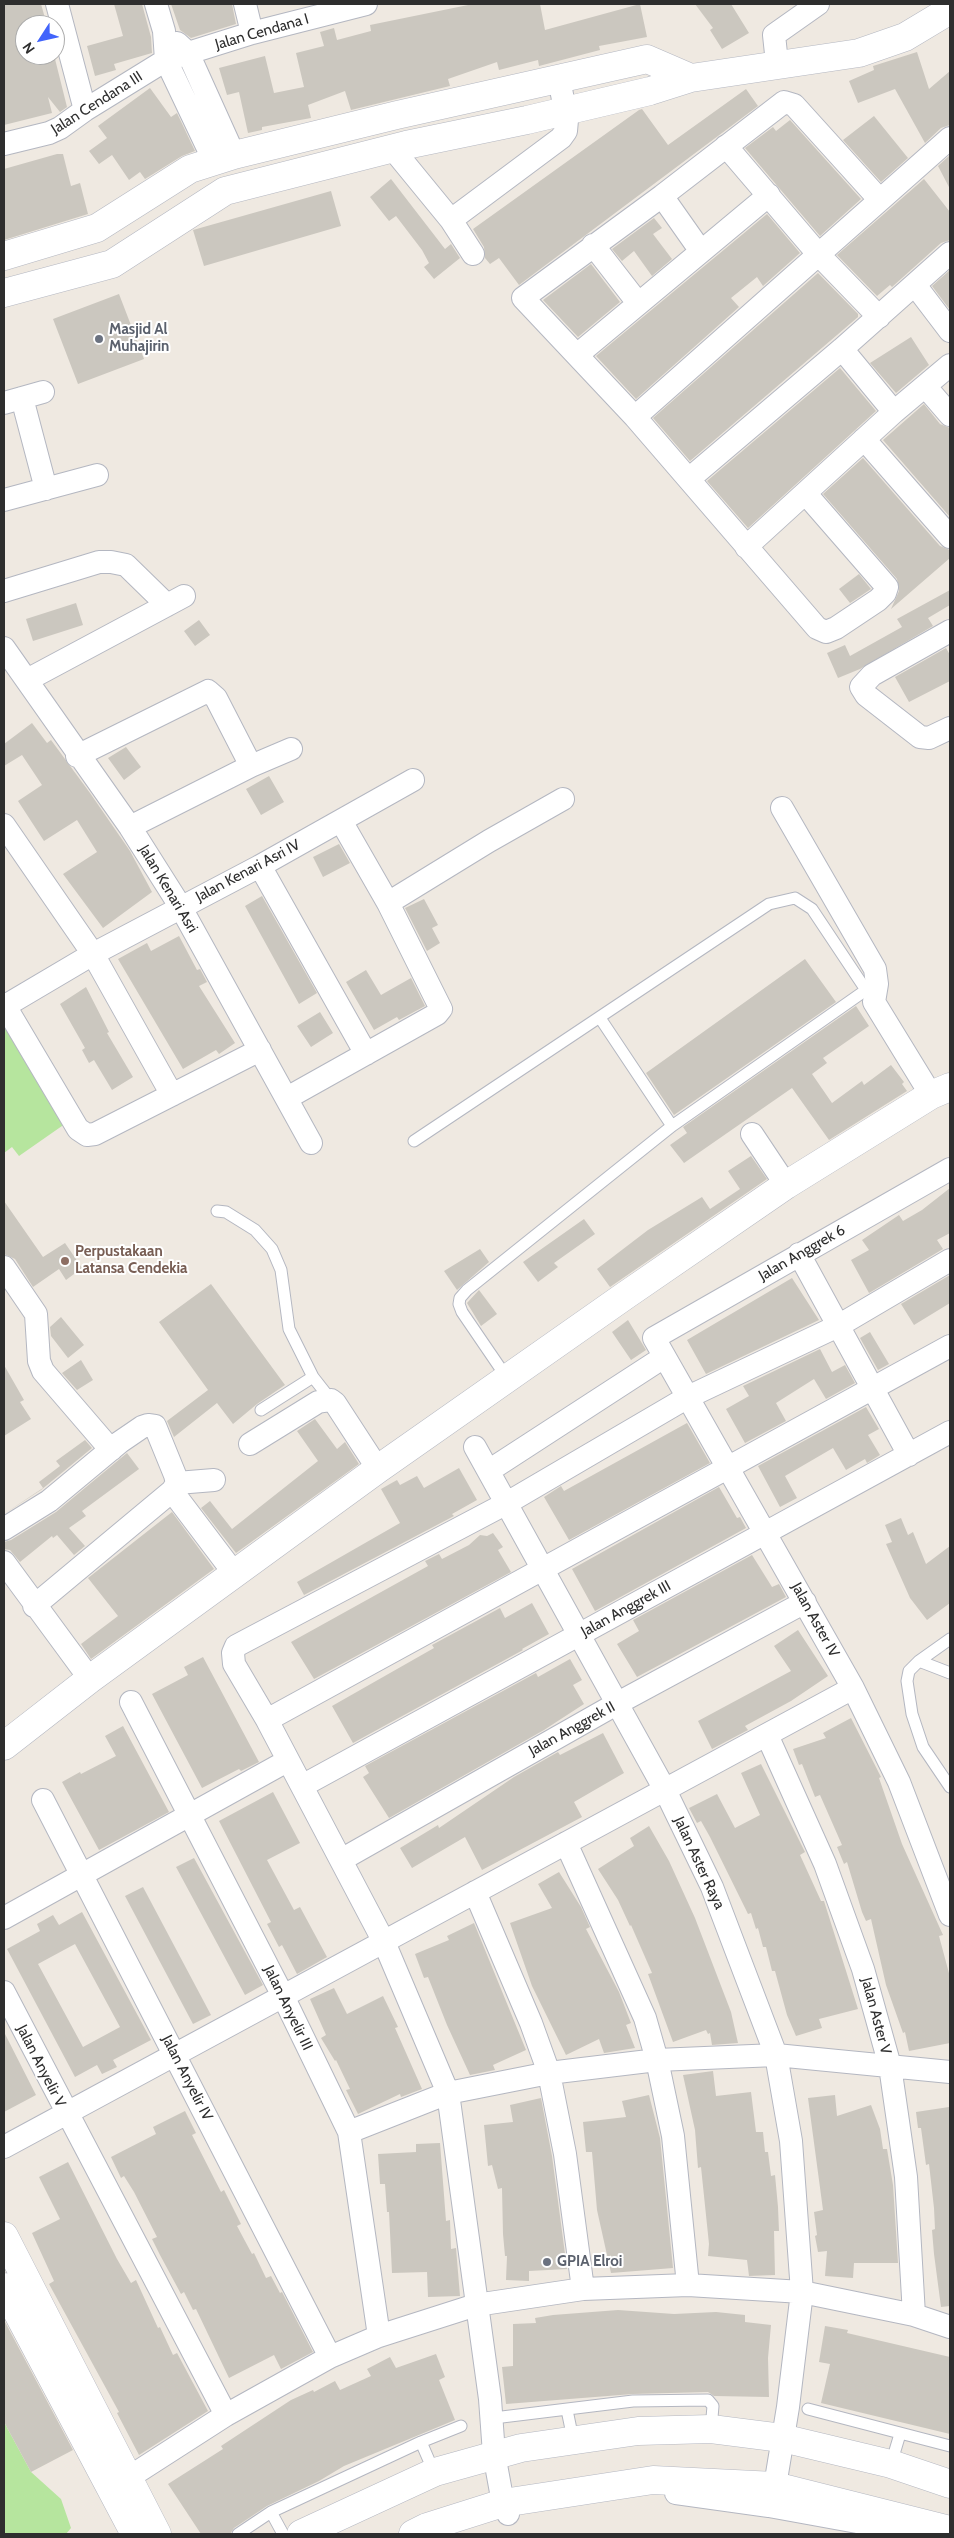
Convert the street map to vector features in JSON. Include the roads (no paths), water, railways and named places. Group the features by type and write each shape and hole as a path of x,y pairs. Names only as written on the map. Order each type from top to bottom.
{"street":[{"path":"58,4 85,110"},
{"path":"156,4 164,31 166,60 224,158"},
{"path":"245,4 252,33"},
{"name":"Jalan Cendana I","path":"188,53 252,33 366,4"},
{"path":"777,64 774,35 818,4"},
{"path":"4,293 112,264 212,197 224,191 399,146 527,120 650,91 691,78 840,56 884,46 905,37 950,10"},
{"path":"164,31 188,53 224,158"},
{"name":"Jalan Cendana III","path":"4,144 50,133 166,60 188,53"},
{"path":"4,256 97,228 190,170 224,158 397,115 647,60 691,78"},
{"path":"451,220 561,138 567,125 566,110 559,79"},
{"path":"517,88 527,120"},
{"path":"806,494 886,584 886,590 878,600 836,628 822,631 746,547 635,417 523,298 662,196 779,105 788,102 880,199"},
{"path":"397,115 399,146 473,254"},
{"path":"635,417 950,138"},
{"path":"726,146 819,255 878,316"},
{"path":"577,355 700,250 769,195"},
{"path":"662,196 700,250"},
{"path":"97,228 112,264"},
{"path":"593,245 638,303"},
{"path":"689,479 842,349 950,253"},
{"path":"915,285 950,331"},
{"path":"842,349 894,412"},
{"path":"746,547 894,412 950,365"},
{"path":"925,386 950,415"},
{"path":"43,392 13,401 46,489"},
{"path":"864,440 950,537"},
{"path":"4,500 98,475"},
{"path":"4,591 99,562 111,562 126,565 175,601 27,680"},
{"path":"950,631 872,675 861,688 866,695 920,737 929,738 950,728"},
{"name":"Jalan Kenari Asri","path":"4,648 77,756 130,826 180,906 311,1143"},
{"path":"77,756 208,691 216,698 251,766"},
{"path":"130,826 251,766 290,750"},
{"name":"Jalan Kenari Asri IV","path":"4,1005 180,906 260,866 413,780"},
{"path":"388,904 489,841 563,799"},
{"path":"4,1746 90,1679 378,1469 786,1185 941,1091 870,996 877,984 875,969 782,808"},
{"path":"287,1098 438,1014 441,1008 388,904 341,821"},
{"path":"4,826 93,954 172,1095"},
{"path":"260,866 366,1054"},
{"path":"4,1005 75,1124 87,1135 94,1134 260,1050"},
{"path":"752,1134 786,1185"},
{"name":"Jalan Anggrek 6","path":"490,1470 659,1347 799,1254 950,1170"},
{"path":"799,1254 909,1455"},
{"path":"505,2508 494,2454 490,2398 448,2093 384,1942 267,1720 234,1664 233,1653 236,1646 507,1503 688,1396 838,1326 950,1260"},
{"path":"4,1266 36,1314 39,1361 43,1371 111,1450"},
{"path":"267,1720 872,1387 950,1346"},
{"name":"Jalan Aster IV","path":"659,1347 766,1532 853,1688 899,1782 950,1915"},
{"path":"250,1444 318,1402 331,1400 335,1403 378,1469"},
{"path":"4,1529 49,1501 142,1427 152,1424 159,1434 175,1487 234,1573"},
{"name":"Jalan Anggrek III","path":"302,1786 950,1432"},
{"name":"Jalan Aster Raya","path":"475,1447 490,1470 665,1790 712,1887 776,2056 791,2141 802,2292 772,2496"},
{"path":"34,1606 175,1487 214,1480"},
{"path":"4,1562 34,1606 90,1679"},
{"name":"Jalan Anggrek II","path":"341,1860 618,1704 805,1602"},
{"path":"4,2147 853,1688"},
{"name":"Jalan Anyelir III","path":"131,1702 283,1996 349,2132 379,2336"},
{"name":"Jalan Aster V","path":"767,1735 826,1864 863,1969 890,2066 906,2177 914,2315"},
{"path":"4,1918 288,1761"},
{"name":"Jalan Anyelir IV","path":"43,1800 330,2357"},
{"path":"566,1844 645,2018 658,2060 673,2136 688,2285"},
{"path":"475,1892 549,2073 565,2154 583,2289"},
{"name":"Jalan Anyelir V","path":"4,1992 226,2415"},
{"path":"349,2132 448,2093 549,2073 658,2060 776,2056 950,2072"},
{"path":"4,2236 17,2295 135,2534"},
{"path":"128,2478 226,2415 330,2357 379,2336 476,2305 583,2289 688,2285 802,2292 914,2315 950,2327"},
{"path":"17,2295 128,2478 157,2534"},
{"path":"301,2534 434,2472 494,2454 573,2439 638,2431 711,2429 782,2438 891,2464 950,2484"},
{"path":"413,2534 427,2527 505,2508 653,2485 772,2496 950,2530"},
{"path":"772,2496 901,2534"},
{"path":"449,2534 505,2508"}],"lane":[{"path":"414,1141 770,904 795,898 804,903 819,918 870,996 672,1126 460,1298 459,1304 468,1324 508,1380"},
{"path":"600,1018 672,1126"},
{"path":"217,1211 226,1212 254,1230 272,1249 281,1270 289,1329 313,1377 331,1400"},
{"path":"261,1410 313,1377"},
{"path":"950,1639 919,1661 909,1671 907,1681 912,1714 923,1747 950,1787"},
{"path":"919,1661 950,1673"},
{"path":"502,2417 633,2401 708,2400 713,2406 711,2429"},
{"path":"567,2410 573,2439"},
{"path":"808,2410 950,2446"},
{"path":"238,2534 271,2512 421,2442 462,2426"},
{"path":"891,2464 900,2434"},
{"path":"421,2442 434,2472"},
{"path":"271,2512 284,2534"}],"place":[{"name":"Masjid Al Muhajirin","path":"99,339"},
{"name":"Perpustakaan Latansa Cendekia","path":"65,1261"},
{"name":"GPIA Elroi","path":"547,2262"}]}
